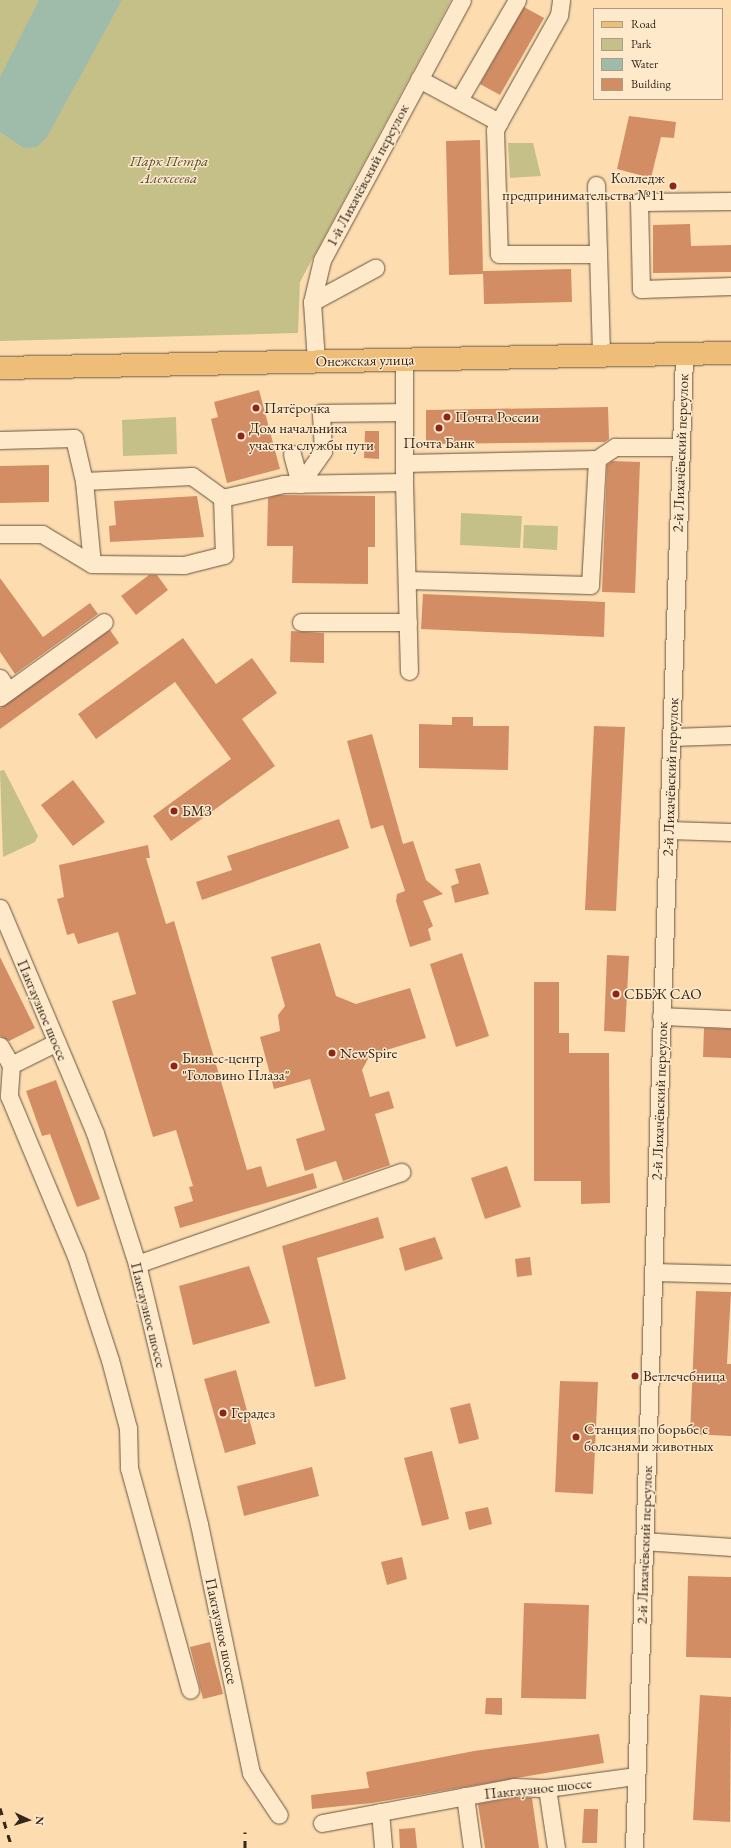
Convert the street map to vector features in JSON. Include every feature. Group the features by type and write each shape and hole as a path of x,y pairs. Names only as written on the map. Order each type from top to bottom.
{"main road":[{"name":"Онежская улица","path":"0,368 731,353"}],"street":[{"name":"1-й Лихачёвский переулок","path":"316,361 312,302 322,260 462,0"},
{"path":"459,100 517,0"},
{"path":"561,0 559,15 499,122 496,130 499,254 598,254"},
{"path":"419,79 499,122"},
{"path":"596,185 601,355"},
{"path":"731,201 639,202 641,289 731,286"},
{"path":"312,302 375,268"},
{"name":"2-й Лихачёвский переулок","path":"634,1848 684,354"},
{"path":"404,359 404,482 409,671"},
{"path":"300,484 323,451 321,413 404,412"},
{"path":"0,440 74,438 84,481 92,564"},
{"path":"404,463 597,459 615,447 681,447"},
{"path":"292,454 300,484"},
{"path":"407,580 590,585 597,459"},
{"path":"84,481 192,476 222,498 283,484 404,482"},
{"path":"0,534 42,534 92,564 184,565 224,555 222,498"},
{"path":"3,688 104,622"},
{"path":"301,622 408,622"},
{"path":"671,737 731,735"},
{"path":"668,830 731,832"},
{"name":"Пакгаузное шоссе","path":"0,908 95,1133 137,1264 199,1524 251,1773 279,1815"},
{"path":"662,1016 731,1019"},
{"path":"11,1065 57,1042"},
{"path":"0,1046 11,1065 9,1096 76,1256 110,1360 128,1428 130,1468 190,1690"},
{"path":"137,1264 401,1172"},
{"path":"653,1272 731,1274"},
{"path":"644,1540 731,1547"},
{"name":"Пакгаузное шоссе","path":"322,1823 514,1787 547,1788 636,1776"},
{"path":"547,1788 556,1848"},
{"path":"465,1796 472,1848"},
{"path":"380,1812 383,1848"}],"green space":[{"name":"Парк Петра Алексеева","path":"0,0 451,0 300,282 298,333 0,341"},
{"path":"508,143 533,143 541,176 510,178"},
{"path":"176,417 177,454 123,456 122,420"},
{"path":"461,513 522,516 520,548 460,545"},
{"path":"524,525 558,526 557,550 523,548"},
{"path":"4,770 38,836 35,842 3,857 0,771"}],"water":[{"path":"39,0 122,0 47,137 37,147 24,148 0,132 0,77"}],"building":[{"path":"524,7 544,18 500,95 480,84"},
{"path":"629,116 676,122 674,138 661,137 651,178 617,169"},
{"path":"480,140 483,274 449,275 446,141"},
{"path":"690,224 691,246 731,245 731,272 653,273 653,225"},
{"path":"571,269 572,302 484,304 483,271"},
{"name":"Дом начальника участка службы пути","path":"259,390 280,469 227,483 211,419 218,417 214,402"},
{"path":"608,407 609,439 605,442 426,444 426,410"},
{"path":"365,431 379,431 379,459 364,458"},
{"path":"612,461 640,462 635,593 602,592 607,465"},
{"path":"49,465 49,502 0,503 0,466"},
{"path":"278,495 375,496 375,547 368,547 368,584 292,583 293,546 267,546 268,498"},
{"path":"197,496 204,537 110,542 109,526 116,525 114,501"},
{"path":"149,575 157,575 168,590 136,615 121,596"},
{"path":"0,578 43,637 90,603 98,614 15,674 0,652"},
{"path":"423,594 605,602 604,637 421,629"},
{"path":"110,630 119,643 0,729 0,708"},
{"path":"291,631 324,633 324,663 290,662"},
{"path":"183,638 216,684 252,658 277,693 242,719 275,766 171,841 153,816 231,759 175,682 96,739 78,714"},
{"path":"452,717 473,717 473,726 509,726 508,770 419,768 419,724 452,725"},
{"path":"594,726 625,727 616,911 585,910"},
{"path":"372,734 403,844 413,841 426,880 443,894 423,901 433,926 428,929 431,940 410,947 396,901 397,894 405,891 383,825 371,829 347,741"},
{"path":"73,780 105,822 73,846 41,805"},
{"path":"339,819 349,848 202,900 196,882 232,870 227,856"},
{"name":"Бизнес-центр \"Головино Плаза\"","path":"148,845 150,858 146,858 166,924 174,921 247,1170 261,1166 267,1187 313,1173 317,1188 180,1228 174,1207 193,1201 189,1187 193,1186 176,1130 153,1137 112,1001 136,994 118,932 78,944 74,933 67,935 57,899 64,897 59,865"},
{"path":"480,863 489,894 455,903 451,886 459,883 455,869"},
{"path":"320,943 336,996 356,1004 410,988 426,1038 370,1055 362,1070 370,1097 389,1091 394,1108 375,1114 390,1165 343,1181 336,1161 305,1171 296,1139 325,1130 310,1079 274,1089 260,1037 280,1031 278,1015 285,1006 271,957"},
{"path":"462,953 489,1036 456,1047 430,964"},
{"name":"СББЖ САО","path":"607,955 629,956 625,1032 604,1031"},
{"path":"0,957 35,1028 9,1041 0,1036"},
{"path":"534,982 559,982 559,1033 569,1033 569,1053 609,1053 610,1203 581,1204 581,1181 534,1181"},
{"path":"704,1028 731,1029 731,1058 703,1057"},
{"path":"56,1080 100,1199 77,1207 50,1134 42,1136 26,1091"},
{"path":"507,1166 521,1207 485,1219 471,1178"},
{"path":"378,1217 384,1238 317,1258 346,1379 315,1387 282,1246"},
{"path":"435,1237 443,1259 405,1271 399,1248"},
{"path":"530,1257 532,1275 517,1277 515,1259"},
{"path":"249,1266 270,1323 193,1345 179,1286"},
{"path":"696,1291 731,1292 727,1364 731,1364 731,1436 690,1434"},
{"path":"236,1370 256,1444 225,1453 204,1379"},
{"name":"Станция по борьбе с болезнями животных","path":"560,1381 598,1382 593,1494 555,1492"},
{"path":"470,1403 479,1439 459,1444 450,1408"},
{"path":"432,1451 449,1519 422,1526 404,1458"},
{"path":"312,1467 319,1496 244,1516 237,1486"},
{"path":"488,1507 492,1524 469,1530 465,1512"},
{"path":"402,1557 407,1579 387,1585 381,1562"},
{"path":"688,1576 731,1577 731,1658 686,1657"},
{"path":"524,1603 589,1605 586,1699 521,1698"},
{"path":"210,1642 223,1694 203,1699 190,1647"},
{"path":"700,1695 731,1697 730,1822 693,1820"},
{"path":"486,1698 502,1698 502,1715 485,1714"},
{"path":"599,1734 604,1763 372,1803 312,1809 311,1795 369,1788 366,1772 474,1751"},
{"path":"515,1797 532,1798 539,1848 485,1848 478,1804"},
{"path":"584,1809 598,1809 597,1843 582,1843"},
{"path":"415,1828 417,1848 400,1848 399,1829"}],"railway":[{"path":"0,1808 12,1848"},
{"path":"245,1832 245,1848"}],"place":[{"name":"Колледж предпринимательства №11","path":"673,186"},
{"name":"Пятёрочка","path":"256,408"},
{"name":"Почта России","path":"447,417"},
{"name":"Почта Банк","path":"439,428"},
{"name":"Дом начальника участка службы пути","path":"241,436"},
{"name":"БМЗ","path":"174,811"},
{"name":"СББЖ САО","path":"616,994"},
{"name":"NewSpire","path":"332,1053"},
{"name":"Бизнес-центр \"Головино Плаза\"","path":"174,1066"},
{"name":"Ветлечебница","path":"635,1376"},
{"name":"Герадез","path":"223,1413"},
{"name":"Станция по борьбе с болезнями животных","path":"576,1437"}]}
